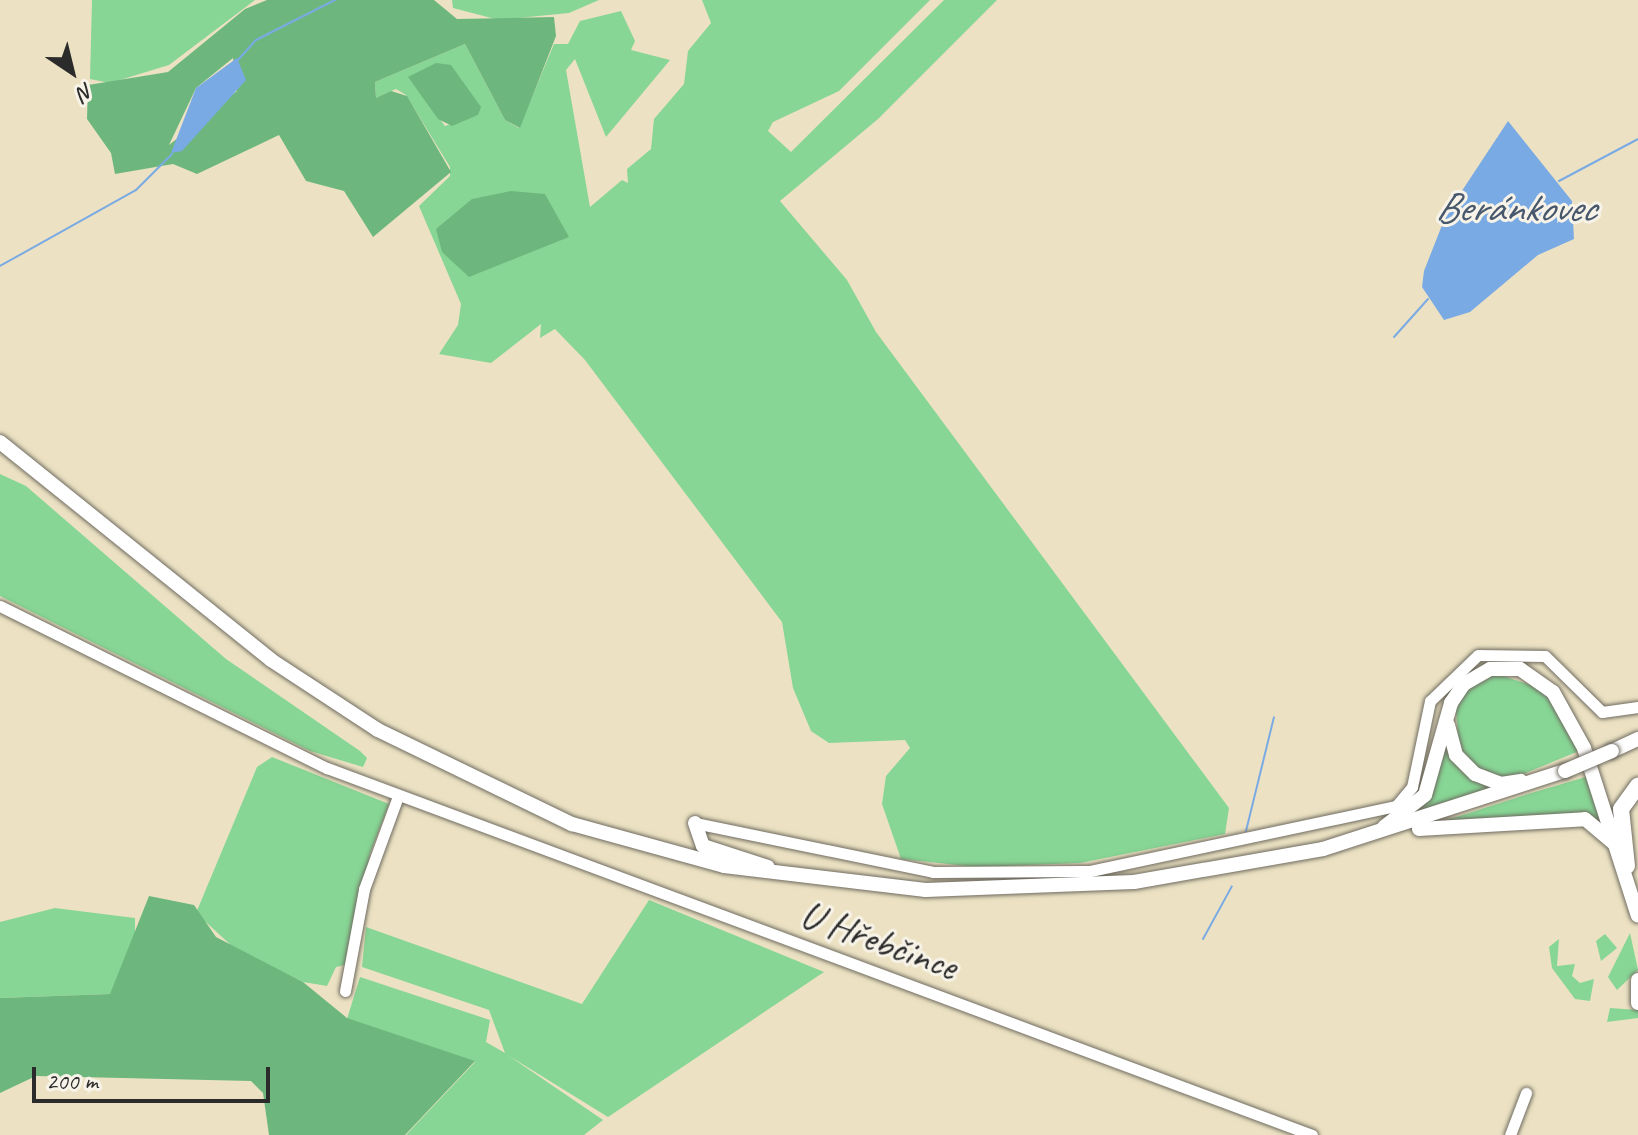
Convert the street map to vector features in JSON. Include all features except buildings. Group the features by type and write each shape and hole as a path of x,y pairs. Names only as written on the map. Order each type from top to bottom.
{"highway":[{"path":"1627,866 1621,809 1638,786"}],"main road":[{"path":"0,442 271,660 437,763 633,844 799,878 926,890 1042,890 1200,873 1323,849 1387,832 1565,771 1638,739"},
{"path":"1323,849 1416,807 1429,786 1448,713 1464,684 1490,669 1520,669 1544,682 1584,748 1627,866 1638,916"},
{"path":"1448,713 1456,755 1482,778 1511,784 1565,771"},
{"path":"1387,832 1585,819 1604,829 1627,866"},
{"path":"695,823 703,846 799,878"},
{"path":"1638,980 1638,1003"}],"street":[{"name":"U Hřebčince","path":"0,606 258,737 398,796 1312,1135"},
{"path":"695,823 933,872 1113,868 1396,806 1412,787 1430,701 1478,655 1545,656 1602,712 1638,707"},
{"path":"345,991 364,889 398,796"},
{"path":"1510,1135 1526,1093"}],"green space":[{"path":"92,0 255,0 169,65 110,83 90,79"},
{"path":"267,0 434,0 457,19 554,17 556,36 520,128 505,120 465,44 375,82 376,98 391,91 407,96 451,172 373,237 344,191 306,181 279,135 197,174 173,164 115,174 111,153 87,119 88,85 168,72 245,9","holes":["233,58 237,91 169,145 196,88"]},
{"path":"452,0 599,0 569,13 499,20 453,8"},
{"path":"702,0 930,0 839,91 773,122 768,131 791,152 944,0 997,0 878,119 780,201 847,280 876,332 1229,808 1225,834 1080,863 976,867 901,859 882,804 886,776 910,748 905,740 829,743 811,731 793,688 782,622 585,360 555,329 540,338 541,324 491,363 439,354 458,325 461,304 419,206 450,176 450,167 406,95 396,89 376,98 375,82 465,44 505,120 519,128 554,44 568,44 580,21 621,11 635,41 631,50 670,60 606,137 575,59 566,70 590,207 622,180 628,183 627,169 651,149 654,119 684,84 688,51 711,23","holes":["426,73 461,79 478,115 445,126 409,78"]},
{"path":"436,63 451,65 481,107 478,115 452,126 438,119 408,77"},
{"path":"511,191 545,194 569,237 469,277 442,252 436,229 472,199"},
{"path":"0,474 26,486 226,659 360,751 367,758 363,767 310,751 0,596"},
{"path":"1497,674 1543,689 1579,751 1511,779 1480,771 1459,749 1456,710 1465,690"},
{"path":"1445,749 1462,772 1498,790 1412,816 1430,795"},
{"path":"272,757 389,804 370,854 349,964 336,967 327,986 303,982 234,948 196,913 257,767"},
{"path":"1589,776 1603,820 1447,820 1528,794"},
{"path":"149,896 194,905 216,937 303,982 347,1018 475,1061 405,1135 269,1135 263,1093 251,1081 36,1076 0,1093 0,998 110,994"},
{"path":"649,900 824,972 608,1117 506,1054 603,1120 584,1135 406,1135 475,1062 347,1019 360,977 490,1020 486,1042 505,1053 489,1010 362,967 366,927 582,1004"},
{"path":"55,908 135,918 135,942 117,986 110,994 0,998 0,922"},
{"path":"1630,933 1638,970 1617,990 1608,977"},
{"path":"1605,934 1617,948 1601,961 1596,941"},
{"path":"1559,939 1557,966 1575,964 1572,976 1580,983 1594,979 1590,1001 1575,999 1552,968 1549,947"},
{"path":"1610,1008 1638,1010 1638,1018 1607,1022"}],"water":[{"path":"237,58 246,80 182,151 171,153 196,88"},
{"name":"Beránkovec","path":"1508,121 1572,201 1574,239 1538,255 1470,312 1444,320 1422,287 1424,271 1446,215"}],"waterway":[{"path":"237,61 256,40 335,0"},
{"path":"1559,181 1638,139"},
{"path":"0,266 136,190 172,154"},
{"path":"1394,337 1428,299"},
{"path":"1246,831 1274,717"},
{"path":"1203,939 1232,886"}]}
